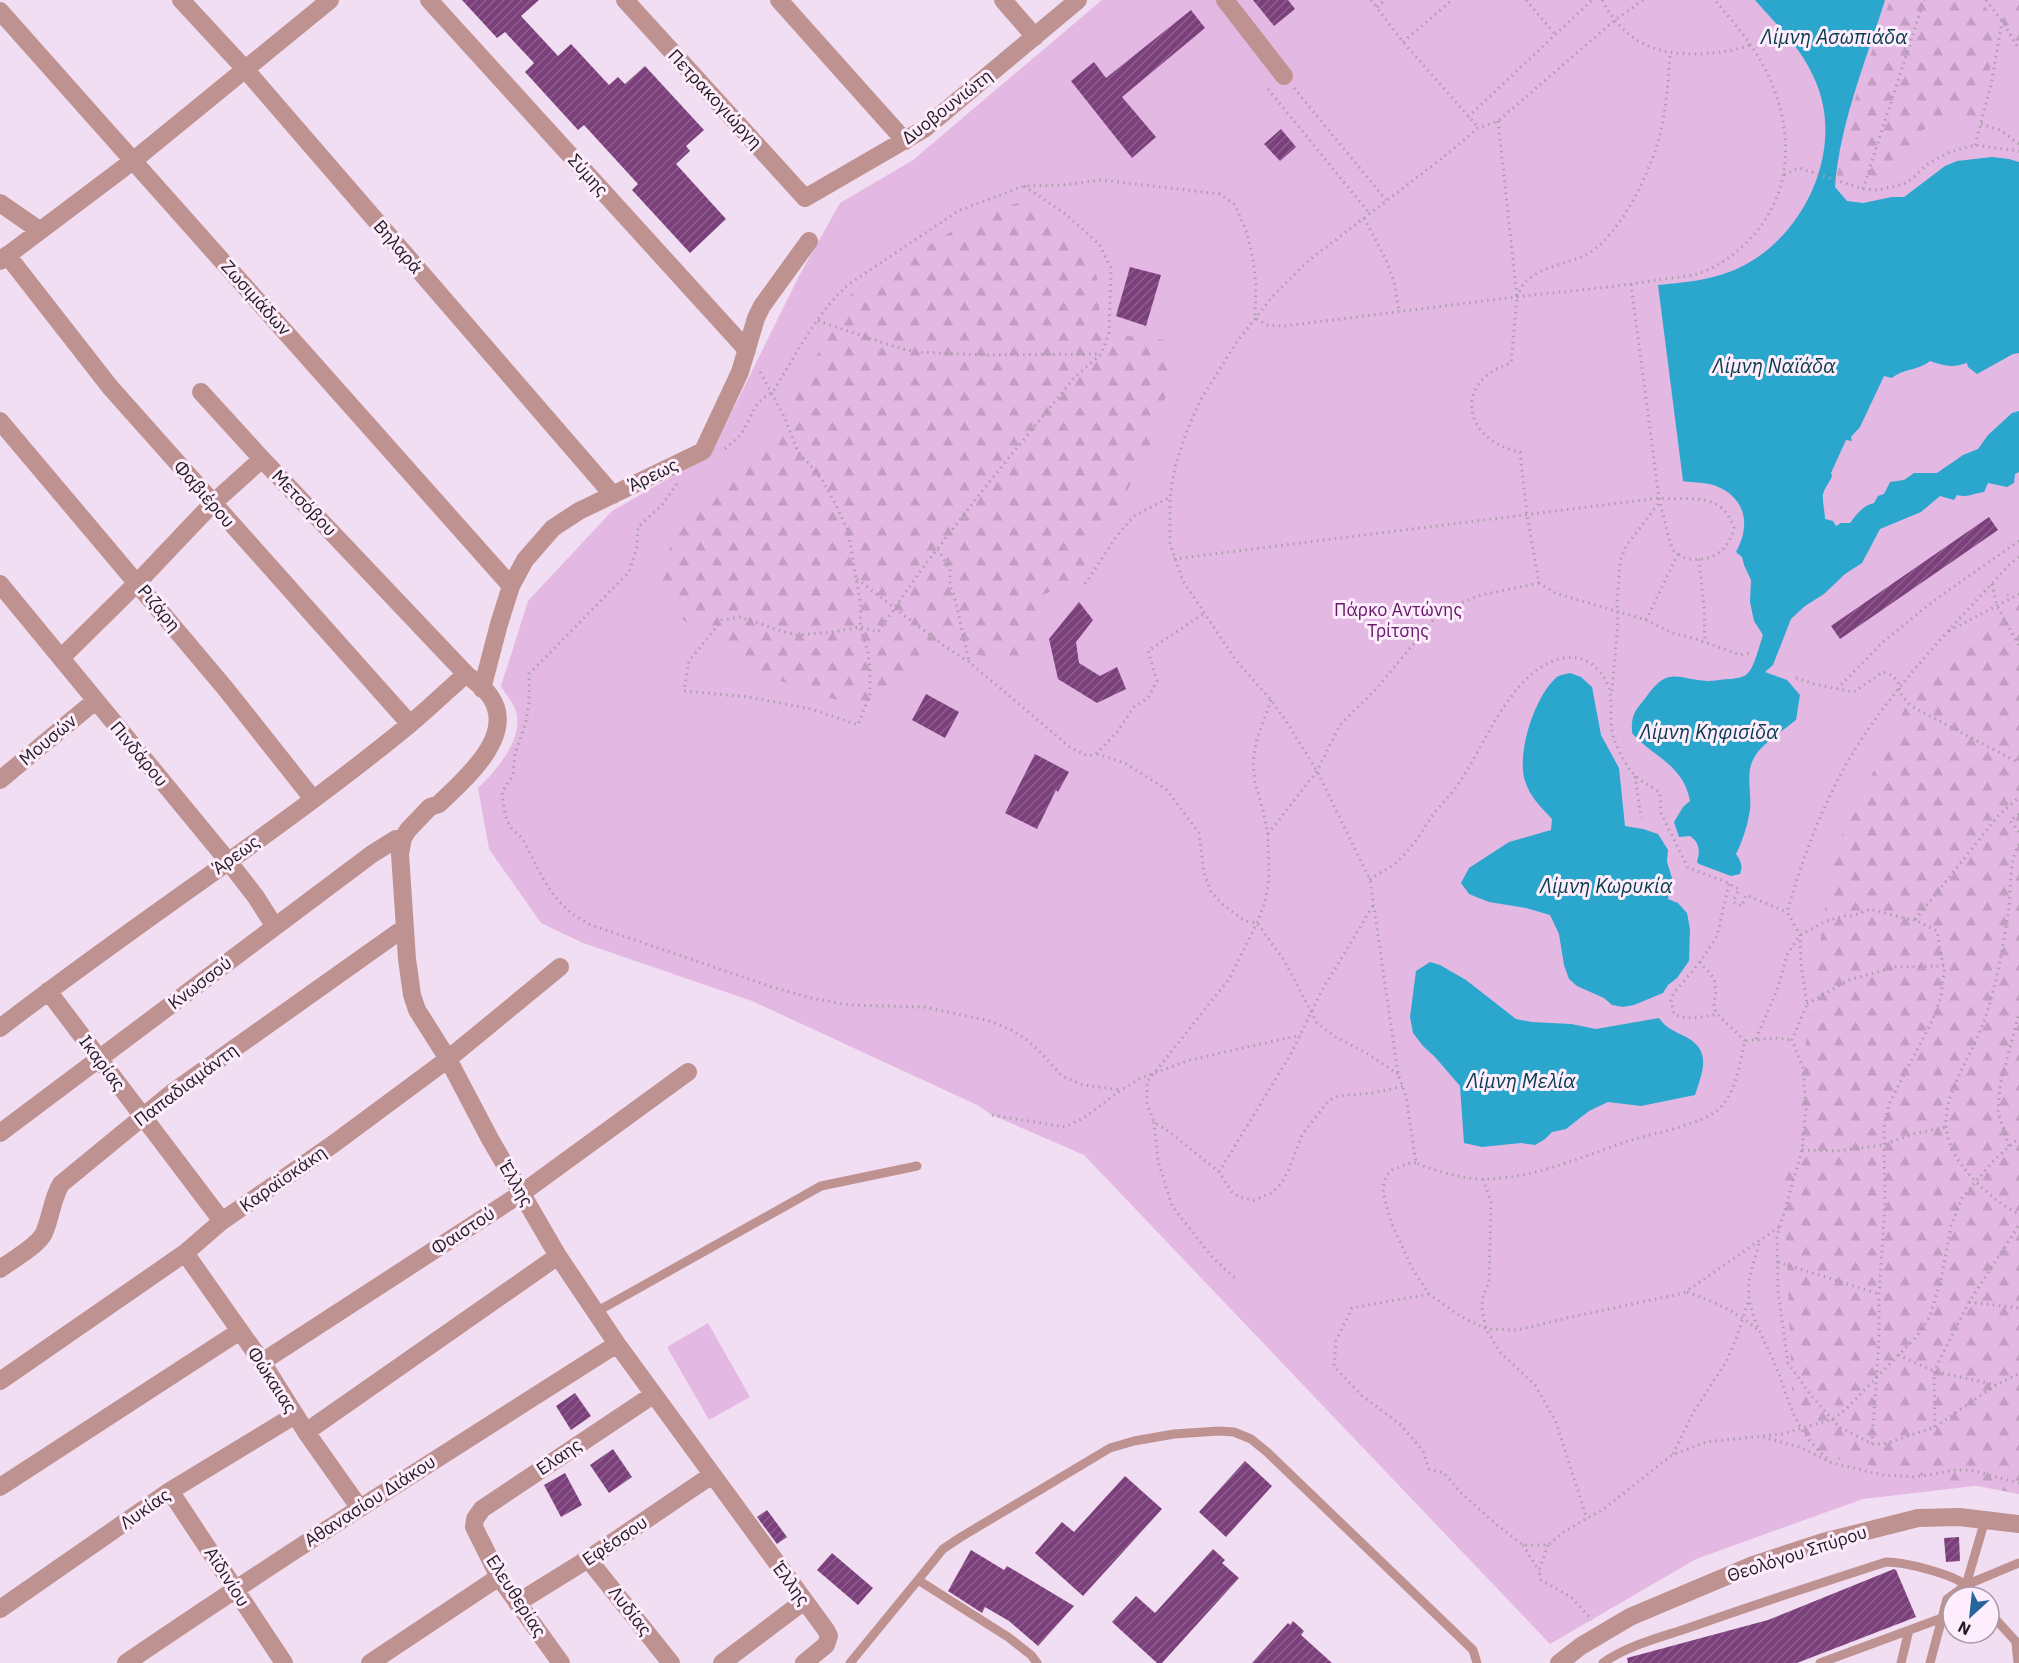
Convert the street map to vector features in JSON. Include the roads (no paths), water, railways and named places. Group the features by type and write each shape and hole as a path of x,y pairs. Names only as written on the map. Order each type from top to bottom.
{"street":[{"name":"Βηλαρά","path":"181,0 245,69 613,495"},
{"path":"4,258 134,160 330,0"},
{"name":"Σύμης","path":"429,0 747,350"},
{"name":"Πετρακογιώργη","path":"625,0 805,198"},
{"path":"779,0 905,141"},
{"path":"1003,0 1035,37"},
{"name":"Δυοβουνιώτη","path":"805,198 924,129 1078,0"},
{"path":"1225,0 1284,76"},
{"name":"Ζωσιμάδων","path":"0,11 511,586"},
{"path":"0,203 39,230"},
{"name":"Άρεως","path":"482,689 511,586 525,560 553,528 579,511 703,452 733,387 762,306 809,241"},
{"name":"Φαβιέρου","path":"4,258 110,387 410,724"},
{"path":"201,392 262,459"},
{"name":"Ριζάρη","path":"0,420 225,688 313,800"},
{"name":"Μετσόβου","path":"61,658 212,504 262,459 466,674"},
{"name":"Πινδάρου","path":"0,584 228,861 256,897 275,927"},
{"path":"403,838 430,807 439,804 481,762 497,733 498,722 489,694 466,674"},
{"name":"Άρεως","path":"0,1028 313,800 410,724 466,674"},
{"name":"Μουσών","path":"0,780 95,701"},
{"name":"Κνωσσού","path":"0,1133 372,854 396,839 403,838"},
{"name":"Έλλης","path":"403,838 399,863 404,928 411,984 417,1010 448,1059 494,1147 558,1256 653,1395 830,1636 826,1645 804,1663"},
{"name":"Παπαδιαμάντη","path":"0,1269 39,1241 61,1184 142,1116 233,1048 404,928"},
{"name":"Καραϊσκάκη","path":"0,1381 184,1253 222,1221 448,1059 560,967"},
{"name":"Ικαρίας","path":"48,991 222,1221"},
{"name":"Φαιστού","path":"262,1362 522,1193 688,1072"},
{"name":"Φώκαιας","path":"184,1253 262,1362 306,1432 359,1507"},
{"path":"306,1432 558,1256"},
{"path":"0,1487 240,1331"},
{"name":"Αθανασίου Διάκου","path":"126,1663 359,1507 617,1344"},
{"name":"Ελαης","path":"474,1527 475,1519 482,1509 653,1395"},
{"name":"Λυκίας","path":"0,1610 170,1491 295,1415"},
{"name":"Εφέσσου","path":"517,1603 588,1559 712,1475"},
{"name":"Αϊδινίου","path":"170,1491 284,1663"},
{"name":"Θεολόγου Σπύρου","path":"1558,1663 1596,1636 1630,1617 1753,1565 1823,1542 1918,1518 1959,1517 2019,1524"},
{"name":"Ελευθερίας","path":"474,1527 499,1577 561,1663"},
{"name":"Λυδίας","path":"588,1559 671,1663"},
{"path":"370,1663 499,1577"},
{"path":"722,1663 804,1601"}],"lane":[{"path":"596,1312 821,1186 917,1166"},
{"path":"850,1663 943,1549 961,1537 1110,1448 1174,1434 1219,1431 1234,1432 1251,1439 1267,1452 1473,1650 1477,1663"},
{"path":"1966,1585 1985,1520"},
{"path":"1603,1663 1611,1657 1643,1644 1886,1562 1901,1562 1966,1585 2019,1563"},
{"path":"918,1580 1008,1637 1031,1655 1037,1663"},
{"path":"1820,1663 1941,1618"},
{"path":"1930,1663 1941,1622"},
{"path":"2001,1625 2018,1644 2018,1663"},
{"path":"1901,1663 1909,1630"}],"water":[{"name":"Λίμνη Ναϊάδα","path":"1755,0 1885,0 1842,139 1835,187 1847,201 1863,203 1904,197 1945,166 1957,161 1992,157 2019,162 2019,353 1977,374 1968,367 1967,363 1948,366 1930,361 1892,378 1884,376 1860,427 1851,437 1852,441 1846,440 1831,473 1832,476 1823,494 1825,519 1833,521 1836,526 1841,523 1850,523 1863,508 1874,503 1878,496 1884,494 1890,482 1904,480 1914,473 1937,473 1963,455 1978,449 1988,435 2012,413 2019,411 2019,472 2015,474 2014,483 2007,487 1988,483 1984,492 1968,496 1957,495 1954,500 1940,496 1921,512 1880,529 1862,563 1845,574 1824,594 1805,606 1791,619 1773,665 1765,672 1787,680 1800,695 1796,720 1762,748 1751,764 1749,815 1736,854 1741,864 1741,871 1740,874 1731,876 1699,864 1696,841 1690,836 1679,837 1674,822 1683,807 1690,801 1686,788 1681,778 1667,762 1632,733 1632,726 1633,716 1637,709 1654,687 1667,678 1674,676 1711,681 1746,675 1757,656 1763,635 1754,621 1750,602 1751,580 1742,557 1736,552 1741,542 1744,522 1739,505 1726,491 1716,486 1683,481 1658,285 1717,276 1750,262 1771,247 1789,228 1816,182 1823,157 1825,131 1823,105 1815,80 1796,48"},
{"name":"Λίμνη Κωρυκία","path":"1570,673 1581,677 1592,687 1601,735 1619,768 1625,826 1658,834 1668,850 1667,862 1672,878 1668,899 1678,903 1687,913 1690,929 1689,961 1677,978 1668,985 1663,993 1623,1007 1612,1005 1604,998 1577,986 1569,979 1564,965 1559,934 1550,915 1526,908 1489,902 1469,894 1461,883 1469,868 1509,842 1551,830 1552,819 1536,802 1527,787 1523,756 1529,726 1541,697 1557,677"},
{"name":"Λίμνη Μελία","path":"1430,962 1466,980 1516,1019 1571,1024 1596,1029 1659,1018 1669,1028 1692,1040 1702,1053 1703,1068 1695,1095 1641,1106 1608,1102 1589,1111 1566,1129 1552,1132 1535,1145 1521,1143 1482,1147 1464,1143 1460,1086 1413,1033 1410,1017 1416,971"}],"water label":[{"name":"Λίμνη Ασωπιάδα","path":"1834,37"},
{"name":"Λίμνη Κηφισίδα","path":"1709,732"}],"park label":[{"name":"Πάρκο Αντώνης Τρίτσης","path":"1398,620"}]}
